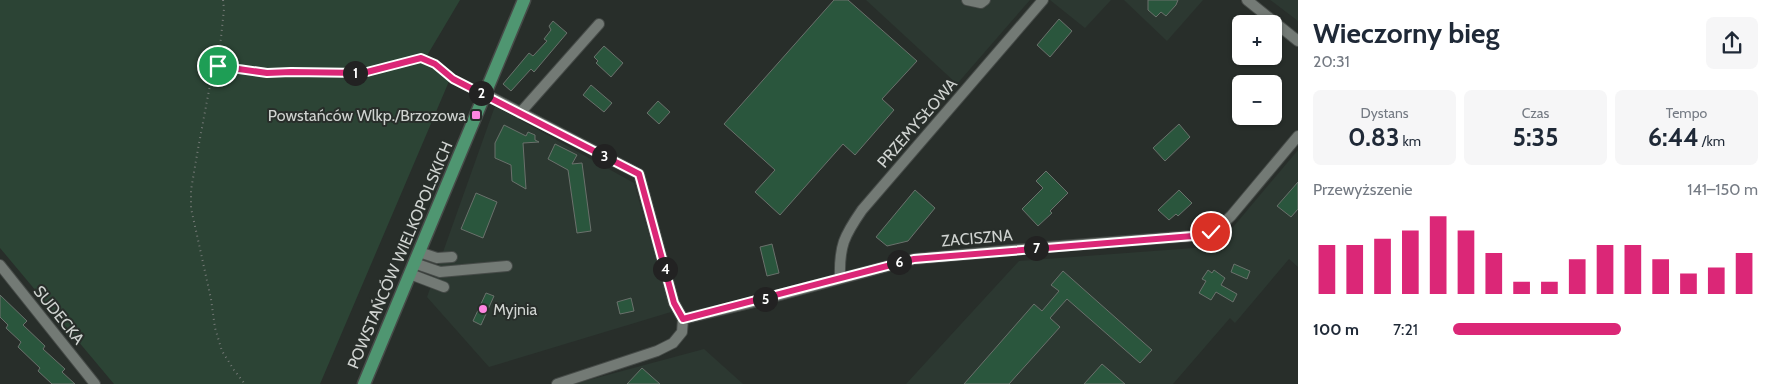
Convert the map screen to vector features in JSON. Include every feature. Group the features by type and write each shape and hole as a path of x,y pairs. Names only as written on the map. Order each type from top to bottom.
{"main road":[{"name":"POWSTAŃCÓW WIELKOPOLSKICH","path":"364,384 524,0"}],"street":[{"path":"967,0 981,4 985,0"},
{"path":"1247,0 1298,41"},
{"name":"PRZEMYSŁOWA","path":"840,278 839,256 843,241 862,210 1036,2"},
{"path":"520,112 599,24"},
{"path":"484,94 639,174 674,303 683,319 682,332 673,343 657,352 557,384"},
{"name":"ZACISZNA","path":"683,319 914,259 1205,235 1219,227 1231,216 1298,136"},
{"path":"415,263 452,257"},
{"path":"415,263 440,272 507,266"},
{"path":"415,263 444,287"},
{"name":"SUDECKA","path":"0,265 95,384"}],"path":[{"path":"224,0 218,66 210,85 191,190 191,208 211,299 215,328 222,351 245,384"},
{"path":"218,66 267,73 363,73 421,58 435,64 453,79 484,94"}],"shaded area":[{"path":"866,0 1030,0 957,84"},
{"path":"1050,0 1111,0 1085,28"},
{"path":"1124,0 1203,0 1167,41"},
{"path":"1270,0 1298,0 1298,21 1273,2"},
{"path":"495,106 634,183 671,312 489,367 427,297"},
{"path":"1298,150 1298,267 1289,259 1235,323 1230,318 1173,384 906,384 1019,261 1207,247 1223,239"},
{"path":"704,349 743,384 574,384"}],"green space":[{"path":"0,0 460,0 425,59 450,79 320,384 114,384 0,248"}],"building":[{"path":"834,0 848,0 917,61 882,99 894,110 855,155 843,144 780,215 755,192 775,170 724,124"},
{"path":"1148,0 1178,0 1166,16 1161,12 1156,17 1148,10"},
{"path":"1059,19 1072,31 1050,57 1037,45"},
{"path":"553,21 567,33 534,72 531,69 511,91 503,84 529,53 533,56 547,41 544,39 551,30 549,26"},
{"path":"604,46 623,63 611,77 596,63 598,61 594,57"},
{"path":"591,85 612,103 604,112 583,95"},
{"path":"658,101 670,112 659,124 647,113"},
{"path":"1179,124 1190,137 1165,161 1153,148"},
{"path":"504,125 526,136 528,132 535,135 535,140 539,142 523,143 526,189 512,181 511,165 495,158 495,143"},
{"path":"555,144 577,155 572,164 582,163 591,231 577,233 568,170 548,159"},
{"path":"1046,171 1068,193 1050,211 1052,213 1038,226 1022,209 1043,188 1036,181"},
{"path":"1298,182 1298,209 1291,217 1277,206"},
{"path":"915,190 935,208 908,241 887,246 876,237"},
{"path":"1179,190 1192,203 1178,216 1176,214 1169,220 1158,210"},
{"path":"476,193 497,202 483,238 461,229"},
{"path":"772,244 779,273 767,276 760,247"},
{"path":"1234,264 1250,271 1247,279 1231,272"},
{"path":"1208,270 1212,273 1214,270 1225,278 1221,285 1237,294 1233,302 1216,292 1211,300 1199,293 1206,281 1202,279"},
{"path":"1063,271 1152,350 1140,363 1067,299 1050,318 1060,327 1009,384 964,384 1034,304 1042,311 1059,291 1051,285"},
{"name":"Myjnia","path":"486,293 494,296 481,325 473,321"},
{"path":"0,295 27,321 23,325 45,346 43,349 65,369 62,372 75,384 52,384 38,371 40,368 18,347 21,342 6,328 8,325 0,317"},
{"path":"631,298 634,311 620,314 617,302"},
{"path":"1102,364 1109,370 1125,384 1084,384"},
{"path":"642,368 660,384 627,384"}],"place":[{"name":"Powstańców Wlkp./Brzozowa","path":"476,115"},
{"name":"Myjnia","path":"483,309"}],"route":[{"path":"218,66 267,73 363,73 421,58 435,64 453,79 639,174 674,303 683,319 914,259 1205,235 1211,232"}]}
